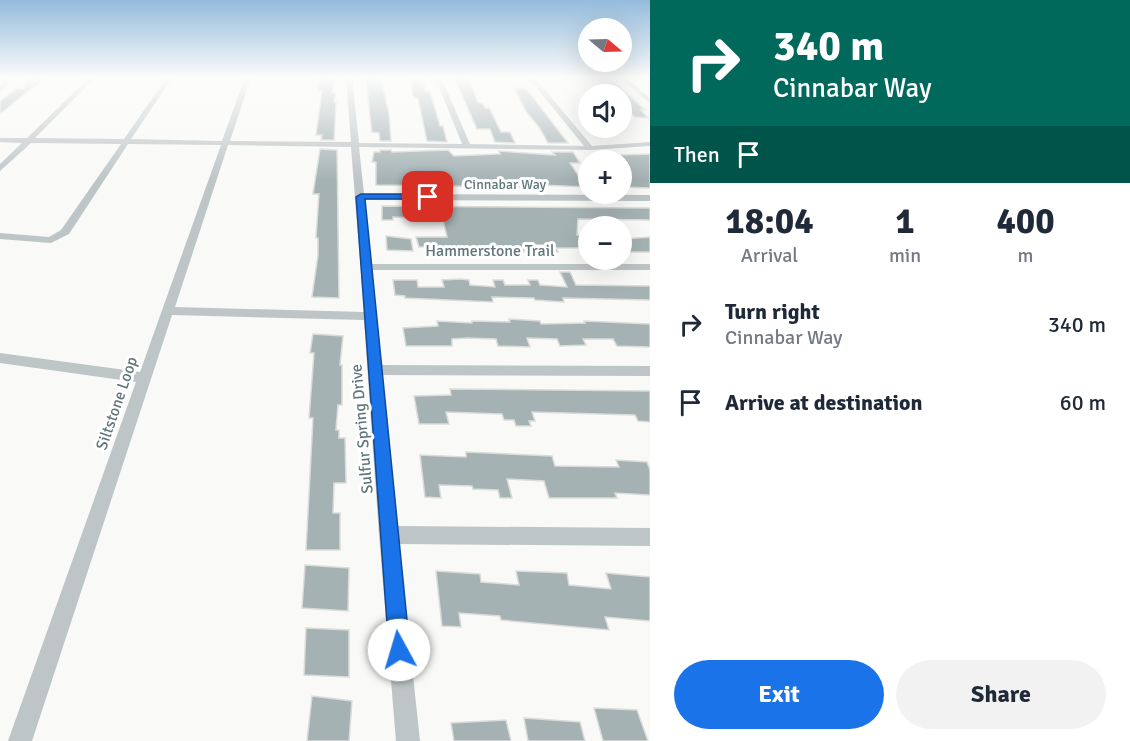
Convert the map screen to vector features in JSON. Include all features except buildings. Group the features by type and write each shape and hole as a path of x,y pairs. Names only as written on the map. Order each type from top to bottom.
{"street":[{"path":"0,169 58,112"},
{"path":"0,236 42,240 58,237 65,232 146,112"},
{"name":"Siltstone Loop","path":"20,741 236,112"},
{"name":"Sulfur Spring Drive","path":"353,112 388,535 408,741"},
{"path":"453,112 467,146"},
{"path":"560,112 590,148"},
{"path":"0,140 590,148 650,144"},
{"name":"Cinnabar Way","path":"361,197 650,198"},
{"name":"Hammerstone Trail","path":"366,267 650,267"},
{"path":"166,312 371,316"},
{"path":"0,358 143,378"},
{"path":"374,370 650,371"},
{"path":"388,535 650,537"}],"route":[{"path":"399,650 361,197 428,197"}]}
